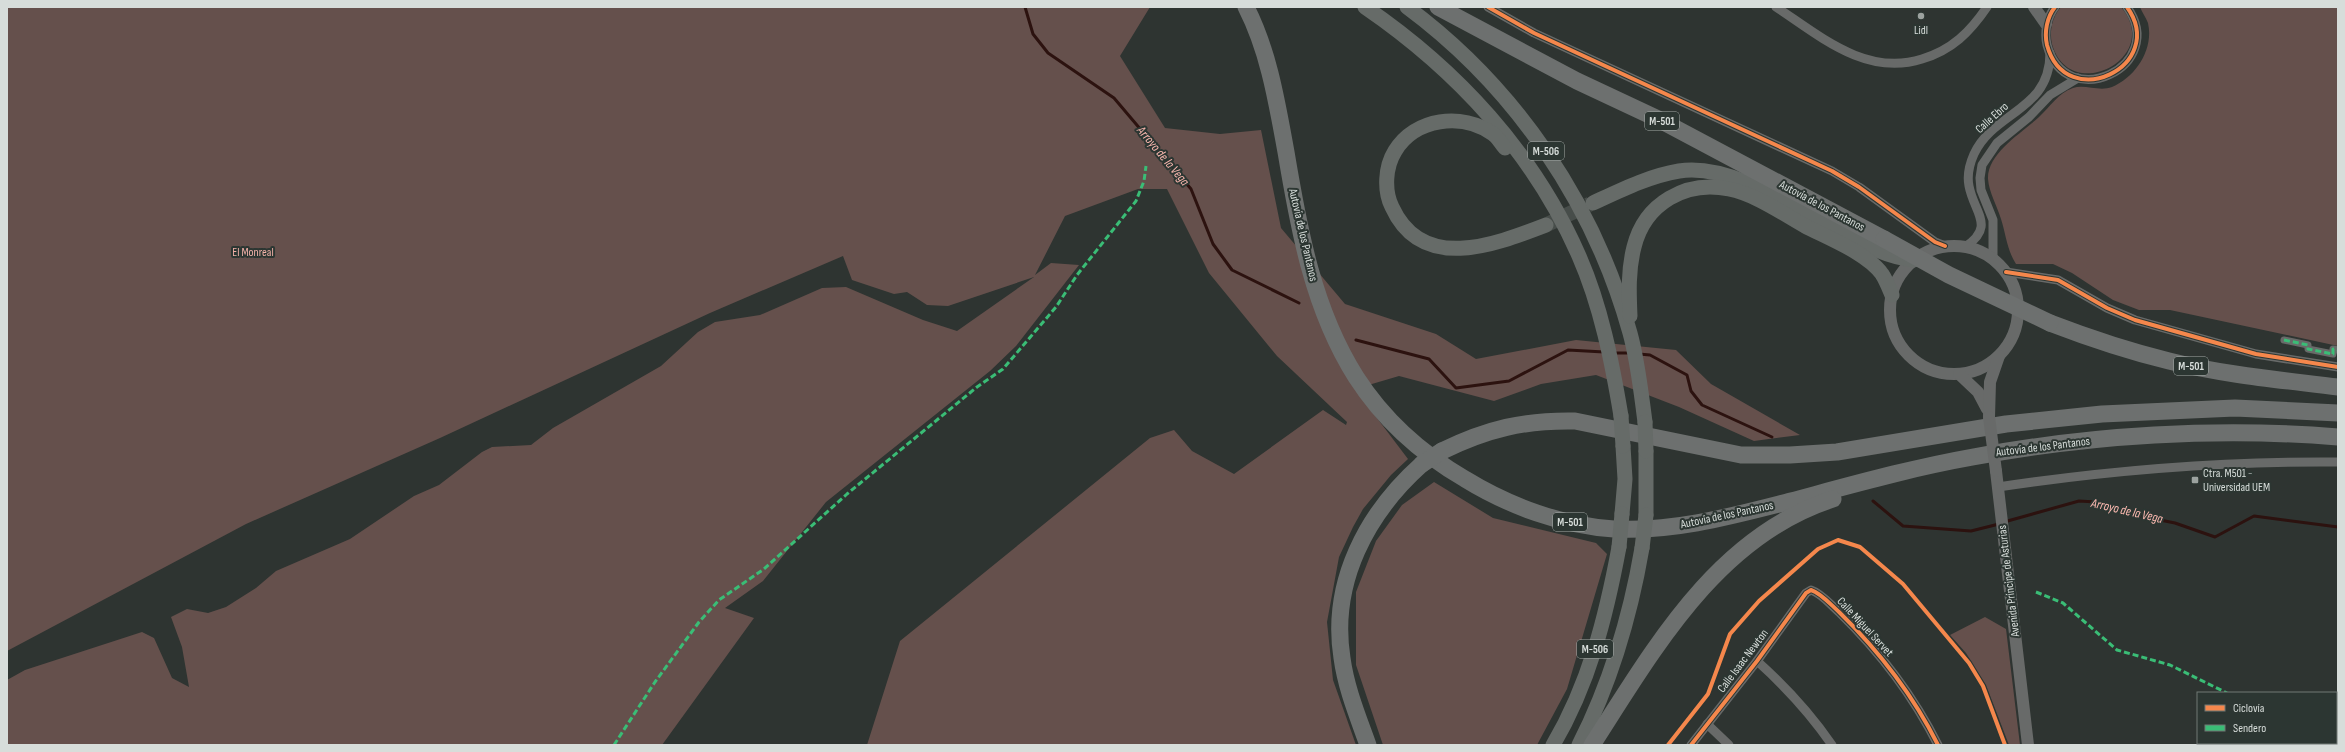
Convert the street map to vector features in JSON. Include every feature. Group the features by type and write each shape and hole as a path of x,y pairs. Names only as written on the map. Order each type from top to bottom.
{"highway":[{"name":"Autovía de los Pantanos","path":"1246,7 1260,40 1269,70 1308,265 1324,314 1353,371 1373,400 1412,441 1445,467 1497,497 1532,511 1570,522 1611,529 1653,529 1692,525 1728,518 1969,458 2027,448 2112,438 2213,434 2338,437"},
{"name":"Autovía de los Pantanos","path":"1438,7 1577,81 1658,119 1949,275 2050,323 2101,342 2169,362 2226,372 2338,387"},
{"path":"1368,745 1351,697 1342,657 1342,604 1348,574 1359,544 1376,513 1390,495 1422,464 1442,451 1489,431 1519,423 1575,421 1741,455 1790,455 1837,452 2006,424 2102,414 2235,408 2338,413"},
{"path":"1592,745 1670,627 1706,582 1732,558 1786,521 1820,504 1918,476 1969,458"}],"main road":[{"name":"M-506","path":"1365,7 1392,26 1450,74 1494,120 1544,188 1579,256 1604,332 1612,364 1621,416 1625,479 1619,548 1602,628 1588,670 1553,745"},
{"name":"M-506","path":"1407,7 1434,27 1475,67 1510,103 1538,139 1573,193 1588,222 1607,266 1630,333 1638,371 1645,422 1646,515 1642,548 1634,597 1617,657 1596,712 1578,745"},
{"path":"1544,188 1524,172 1494,135 1474,124 1450,120 1427,124 1407,137 1394,152 1387,173 1387,196 1397,218 1414,237 1436,246 1460,249 1494,244 1546,225"},
{"path":"1593,203 1654,177 1679,171 1696,170 1725,175 1762,189 1876,251 1889,256 1914,260"},
{"path":"1630,333 1630,273 1634,246 1645,223 1669,198 1684,190 1704,186 1730,189 1758,200 1862,256 1881,273 1892,296"}],"street":[{"path":"1488,7 1534,33 1832,171 1860,186 1936,242 1944,246"},
{"path":"1776,7 1841,49 1856,56 1879,63 1896,64 1911,63 1936,55 1951,47 1966,34 1987,7"},
{"path":"2034,7 2046,24"},
{"path":"2055,7 2046,24 2046,39 2050,53 2057,64 2066,72 2078,78 2093,80 2108,77 2121,70 2130,58 2136,44 2137,29 2132,14 2127,7"},
{"name":"Calle Ebro","path":"1966,247 1977,239 1982,227 1982,222 1969,187 1969,170 1974,154 1984,139 2041,90 2048,76 2050,53"},
{"name":"Calle Ebro","path":"1993,259 1993,220 1981,190 1980,178 1982,165 1997,144 2029,117 2050,95 2078,78"},
{"path":"1944,246 1966,247 1993,259 2006,272 2014,288 2018,312 2017,324 2010,340 2000,355 1981,368 1959,374 1944,373 1930,369 1916,361 1904,349 1894,332 1891,318 1892,296 1897,282 1914,260 1926,253 1944,246"},
{"path":"2006,272 2058,280 2106,308 2142,322 2256,354 2338,367"},
{"path":"2284,340 2308,345 2308,349 2326,353 2333,354 2333,349 2338,350"},
{"name":"Avenida Príncipe de Asturias","path":"2000,355 1990,382 1989,417 2028,745"},
{"name":"Avenida Príncipe de Asturias","path":"1959,374 1978,392 1984,401 1989,417"},
{"path":"1998,487 2114,472 2199,465 2338,462"},
{"name":"Calle Isaac Newton","path":"1691,745 1757,661 1806,593 1810,590"},
{"name":"Calle Miguel Servet","path":"1810,590 1815,591 1830,604 1874,648 1907,692 1938,745"},
{"path":"1757,661 1789,690 1816,722 1832,745"},
{"path":"1707,724 1730,745"}],"green space":[{"name":"El Monreal","path":"7,7 1150,7 1120,56 1165,128 1220,134 1261,130 1281,228 1345,304 1436,334 1476,359 1576,340 1676,350 1711,384 1800,435 1754,441 1679,407 1596,375 1541,384 1494,401 1399,376 1355,389 1408,459 1391,475 1363,509 1353,527 1339,557 1327,622 1333,680 1356,745 867,745 900,641 1150,438 1174,430 1192,451 1234,474 1323,410 1346,425 1347,422 1277,356 1209,273 1167,189 1138,189 1065,216 1035,275 1051,263 1079,265 1016,346 990,371 826,502 763,581 725,608 754,618 662,745 7,745 7,680 25,670 142,632 154,638 172,678 189,687 182,647 171,617 187,609 208,613 226,607 256,588 276,571 350,539 414,496 439,485 482,452 492,447 531,445 553,428 661,366 698,332 715,322 760,315 822,288 846,287 923,320 957,331 1034,277 948,306 927,305 907,292 894,294 852,280 843,256 710,313 440,438 246,524 7,651"},
{"path":"2061,7 2121,7 2131,26 2131,43 2123,57 2109,68 2093,73 2076,72 2062,62 2052,44 2051,34 2053,20"},
{"path":"2140,7 2338,7 2338,346 2170,310 2139,310 2113,300 2072,273 2053,264 2016,264 2013,259 2001,219 1991,194 1988,179 1989,170 1993,161 2007,144 2039,117 2063,93 2078,87 2102,89 2112,87 2129,76 2136,69 2146,52 2149,33 2148,23"},
{"path":"1434,482 1493,518 1596,543 1607,554 1567,689 1537,745 1383,745 1356,665 1356,592 1376,541 1402,505"},
{"path":"1985,617 2006,629 2020,745 2009,745 1986,685 1966,653 1950,635"}],"waterway":[{"name":"Arroyo de la Vega","path":"1025,7 1033,34 1048,53 1114,98 1191,189 1213,244 1232,270 1299,303"},
{"path":"1356,340 1429,359 1456,388 1509,381 1568,350 1604,352"},
{"path":"1613,353 1630,353"},
{"path":"1639,354 1650,355 1687,375 1691,391 1702,405 1772,437"},
{"name":"Arroyo de la Vega","path":"1873,501 1903,526 1971,531 1999,524"},
{"name":"Arroyo de la Vega","path":"2004,522 2079,501 2096,502 2110,510 2175,523 2215,537 2254,516 2338,527"}],"tunnel":[{"path":"1546,225 1590,204"}],"marked path":[{"path":"614,745 655,682 699,622 719,600 764,569 847,494 977,387 1003,369 1056,307 1077,275 1136,201 1144,181 1146,166"},
{"path":"2284,340 2308,345 2308,349 2333,354 2333,349 2338,350"},
{"path":"2036,592 2063,603 2117,650 2170,665 2225,692"}],"cycle path":[{"path":"1488,7 1534,33 1832,171 1859,187 1935,242 1945,246"},
{"path":"2055,7 2050,15 2047,25 2047,45 2058,66 2073,77 2092,79 2110,74 2125,63 2135,48 2136,28 2127,7"},
{"path":"2006,272 2058,280 2107,308 2135,320 2256,354 2338,367"},
{"path":"1668,745 1708,694 1730,634 1759,601 1818,549 1838,540 1860,547 1903,584 1969,663 1983,686 2005,745"},
{"path":"1691,745 1757,661 1806,593 1811,590 1822,596 1868,642 1906,691 1938,745"}],"place":[{"name":"Lidl","path":"1921,16"},
{"name":"Ctra. M501 - Universidad UEM","path":"2195,480"}]}
